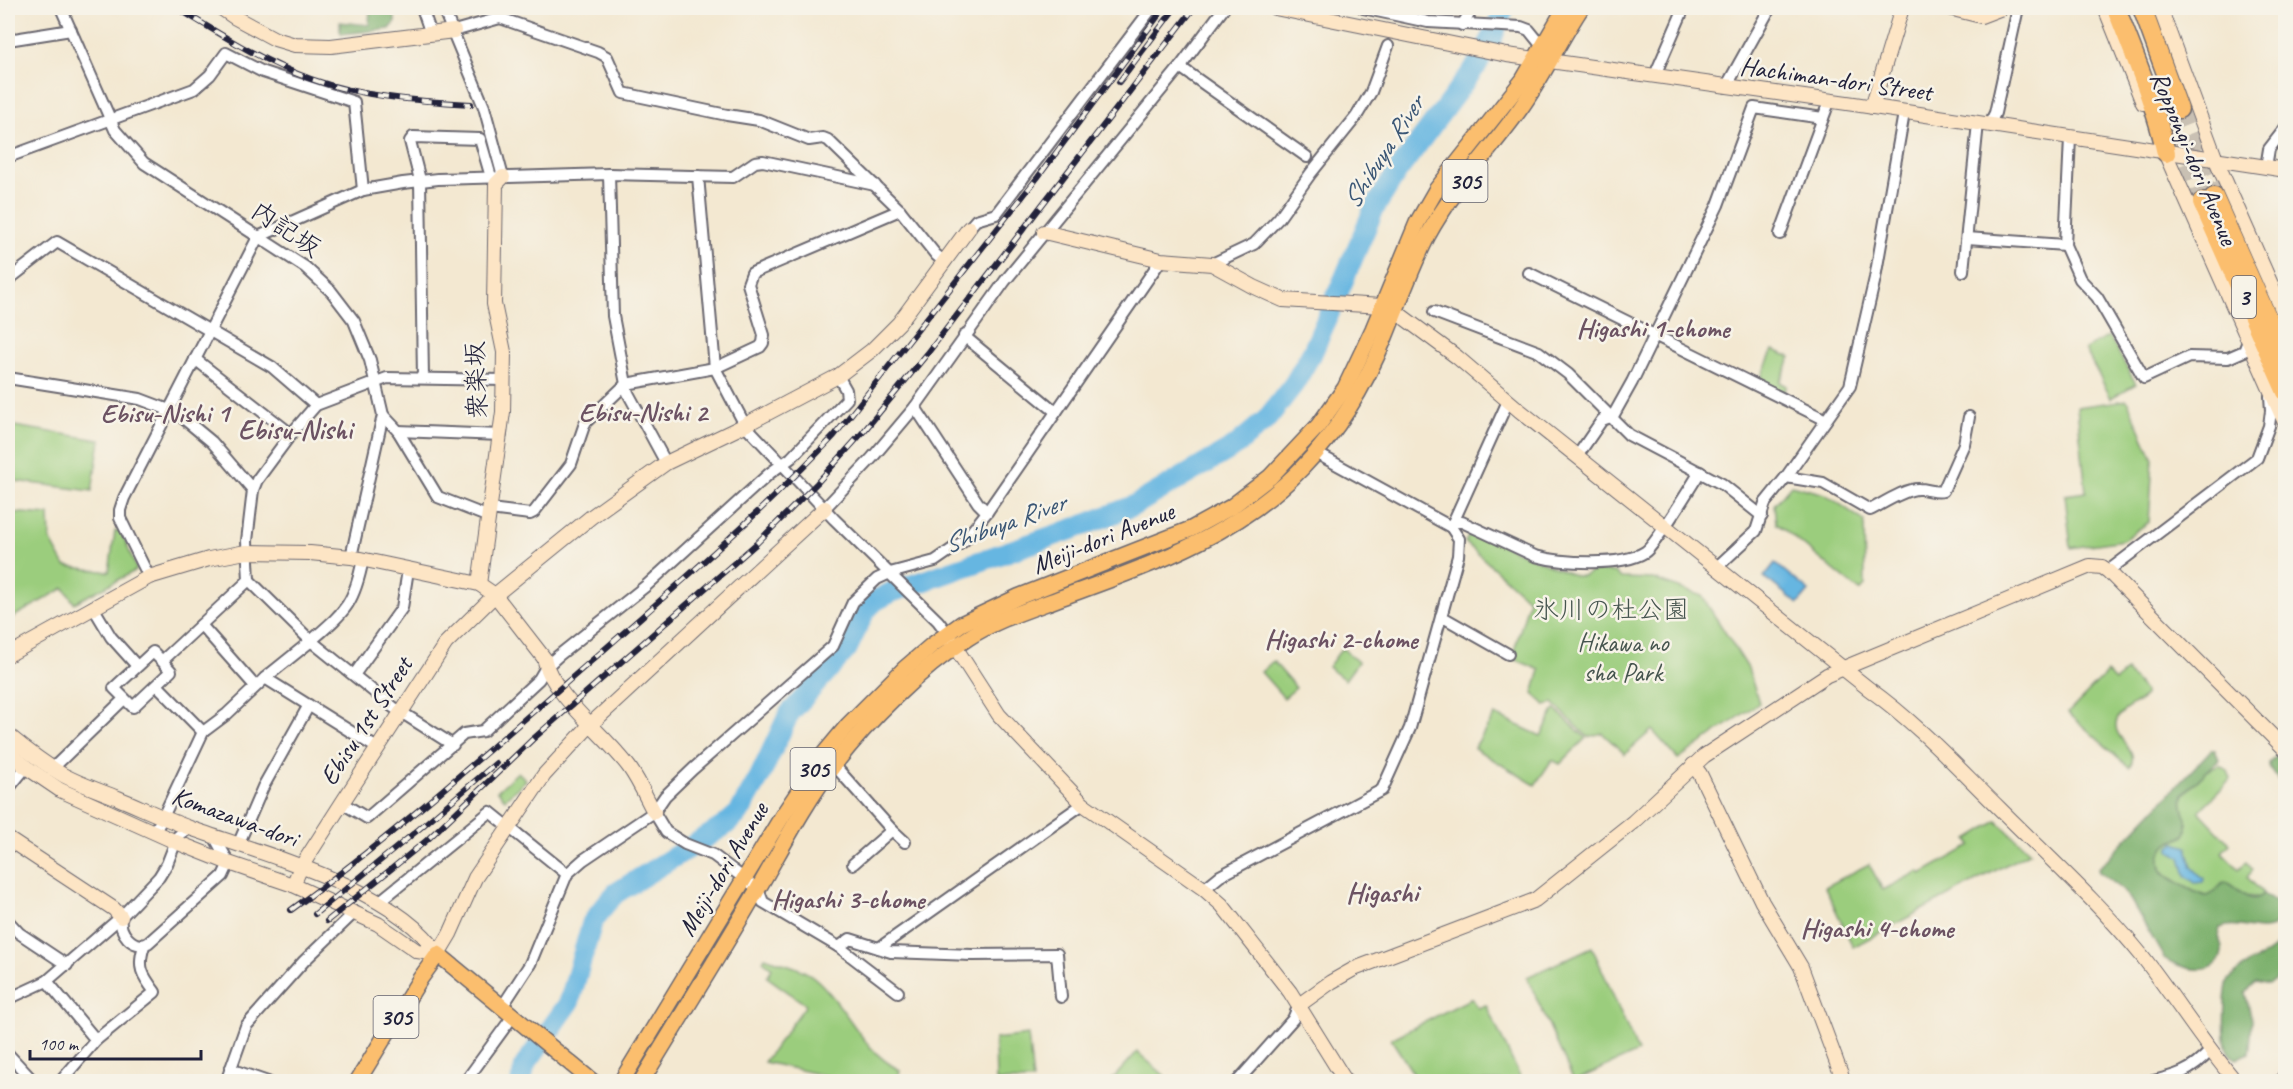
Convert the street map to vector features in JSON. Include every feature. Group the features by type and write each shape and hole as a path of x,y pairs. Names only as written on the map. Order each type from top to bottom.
{"highway":[{"path":"2116,8 2158,121 2166,153"},
{"path":"2127,8 2173,111 2142,8"},
{"name":"3","path":"2278,391 2208,200 2286,359"}],"main road":[{"name":"Meiji-dori Avenue","path":"621,1082 834,765 886,707 970,637 1005,619 1182,552 1212,537 1240,520 1270,497 1316,453 1358,396 1386,335 1388,308 1412,234 1426,206 1436,190 1523,80 1565,8"},
{"name":"Meiji-dori Avenue","path":"641,1082 752,884 783,815 823,755 875,697 904,669 961,624 999,605 1191,529 1218,515 1251,492 1287,460 1332,407 1442,211 1521,108 1581,8"},
{"name":"Komazawa-dori","path":"438,954 593,1082"},
{"name":"305","path":"357,1082 420,979 438,954"}],"street":[{"name":"内記坂","path":"61,8 122,140 144,163 305,267 342,304 363,337 383,415"},
{"path":"221,8 275,39 295,45 331,46 454,31 500,18 598,52 607,57 623,93 728,116 759,120 809,140 823,138 828,140 900,210 936,255 945,262"},
{"path":"422,8 431,34"},
{"path":"443,8 484,107 497,177"},
{"path":"969,228 976,220 996,214 1152,8"},
{"path":"438,954 450,934 475,878 544,775 591,724 825,508 872,458 915,407 964,336 1044,232 1180,67 1224,8"},
{"name":"Hachiman-dori Street","path":"1275,8 1500,54 1872,107 2286,170"},
{"path":"1363,8 1428,22 1516,27 1529,30 1543,45 1551,60"},
{"path":"1462,25 1473,8"},
{"path":"1655,75 1684,8"},
{"path":"1726,87 1770,8"},
{"path":"1872,107 1902,8"},
{"path":"1949,8 1982,16 2002,8"},
{"path":"1963,271 1983,124 1995,113 2018,8"},
{"name":"Roppongi-dori Avenue","path":"2105,8 2149,117 2248,341 2278,391 2286,425"},
{"name":"Roppongi-dori Avenue","path":"2160,8 2216,160 2286,318"},
{"path":"8,40 71,30"},
{"path":"1212,264 1254,244 1279,218 1311,173 1356,117 1371,92 1388,45"},
{"path":"8,157 194,89 210,75 226,53 263,72 354,102 363,190"},
{"path":"1180,67 1307,157"},
{"path":"1780,234 1829,102"},
{"path":"1578,455 1602,420 1613,416 1655,335 1718,205 1754,108 1823,118"},
{"path":"1717,567 1756,531 1765,504 1850,386 1878,259 1904,113"},
{"path":"2266,167 2270,149 2284,130"},
{"path":"423,378 420,180 410,141 413,137 480,139 497,177"},
{"path":"2070,138 2065,245 2080,279 2097,297 2144,378 2190,357 2228,358 2244,351 2248,341"},
{"path":"149,576 120,518 120,510 258,237 363,190 420,180 609,174 733,177 755,162 763,160 875,185"},
{"path":"609,174 613,316 626,384 628,393 666,463"},
{"path":"698,176 715,368 745,425 938,621 999,715 1083,804 1204,889 1222,905 1299,1005 1346,1082"},
{"name":"衆楽坂","path":"479,584 501,435 504,380 504,352 494,304 497,177"},
{"path":"383,415 398,431 438,497 490,513 530,514 534,512 571,464 585,423 626,384 715,368 760,347 764,335 748,284 752,273 900,210"},
{"name":"Ebisu 1st Street","path":"293,885 301,867 441,648 495,595 591,517 666,463 838,376 886,337 969,228"},
{"path":"1044,232 1161,260 1212,264 1277,298 1388,308 1456,357 1664,526 1901,712 2076,884 2141,955 2210,1051 2236,1082"},
{"path":"1966,238 2065,245"},
{"path":"8,280 57,242 273,367 316,405"},
{"path":"465,1082 508,1012 567,874 583,860 654,812 665,796 686,776 833,646 854,602 877,579 936,561 964,541 987,512 1161,260"},
{"path":"1528,273 1826,420"},
{"path":"1434,312 1539,352 1568,374 1629,435 1722,484 1762,516"},
{"path":"964,336 1056,412"},
{"path":"195,359 291,434"},
{"path":"342,803 367,818 464,734 483,731 539,679 546,668 647,585 770,473 791,459 847,399 846,390 838,376"},
{"path":"8,378 140,399 170,410 194,424 253,490"},
{"path":"453,745 400,712 311,641 249,580 246,552 253,490 257,480 291,434 316,405 387,378 504,380"},
{"path":"2108,571 2258,458 2278,391"},
{"path":"1452,525 1509,401"},
{"path":"915,407 978,503 987,512"},
{"path":"151,830 158,826 203,732 311,641 347,608 351,601 383,415"},
{"path":"1786,477 1823,483 1870,510 1918,488 1935,493 1943,491 1964,444 1969,417"},
{"path":"398,431 501,435"},
{"path":"1204,889 1220,876 1382,790 1410,728 1458,556 1459,539 1452,525 1316,453"},
{"path":"1452,525 1462,522 1546,559 1607,562 1644,553 1700,472"},
{"path":"8,655 149,576 209,559 246,552 310,553 357,558 479,584 495,595 544,658 546,668 556,684 629,767 666,832 685,844 713,855 752,884 764,902 839,947 898,992"},
{"path":"1237,1082 1293,1019 1299,1005 1336,978 1354,969 1535,900 1633,822 1704,756 1827,675 2085,567 2095,566 2108,571 2286,750"},
{"path":"354,675 402,608 408,570"},
{"path":"162,661 249,580"},
{"path":"93,607 111,637 137,666"},
{"path":"1441,616 1508,654"},
{"path":"201,625 255,686"},
{"path":"153,652 171,671 133,707 114,688 137,666 153,652"},
{"path":"265,678 377,748"},
{"path":"156,685 203,732"},
{"path":"53,768 124,699"},
{"path":"238,845 263,787 309,705"},
{"name":"Komazawa-dori","path":"8,735 53,768 80,783 189,828 301,867 379,902 427,937 438,954"},
{"name":"Komazawa-dori","path":"8,752 60,790 176,842 293,885 355,912 378,924 417,951 438,954"},
{"path":"834,765 905,842"},
{"path":"1693,765 1700,774 1762,902 1802,967 1844,1082"},
{"path":"8,789 26,767"},
{"path":"879,948 1083,804"},
{"path":"379,902 490,812 567,874"},
{"path":"8,999 47,981 121,916 159,878 180,833 189,828"},
{"path":"853,864 892,830"},
{"path":"60,1082 96,1040 155,992 143,976 140,957 144,946 223,876 229,863 214,836"},
{"path":"8,839 114,909 121,916"},
{"path":"226,1082 246,1026 304,961 355,912"},
{"path":"121,916 120,922 125,935 134,944 144,946"},
{"path":"8,921 19,933 67,965"},
{"path":"839,947 850,939 891,952 1057,954 1061,997"},
{"path":"47,981 96,1040"},
{"path":"2149,1082 2188,1071 2199,1064 2210,1051"},
{"path":"8,1054 34,1082"},
{"path":"230,1069 268,1082"},
{"path":"2283,1082 2286,1073"}],"green space":[{"path":"370,8 394,8 395,22 390,29 342,34 340,22 369,25"},
{"path":"2109,336 2136,384 2111,398 2085,349"},
{"path":"1773,350 1791,357 1780,382 1787,386 1783,394 1758,383"},
{"path":"2127,400 2153,459 2149,522 2123,540 2071,548 2065,495 2086,492 2077,407"},
{"path":"8,425 100,440 92,491 8,480"},
{"path":"1791,485 1825,494 1864,521 1865,586 1860,591 1776,523 1774,505"},
{"path":"8,512 49,515 50,539 65,566 109,572 115,531 121,531 137,570 74,603 64,588 8,620"},
{"name":"Hikawa no sha Park","path":"1471,532 1576,576 1584,576 1593,571 1615,572 1621,578 1653,579 1702,596 1748,668 1759,703 1678,759 1652,730 1625,754 1602,733 1588,737 1553,703 1545,705 1533,694 1540,670 1512,658 1529,600 1465,542"},
{"path":"1342,648 1358,662 1345,680 1328,667"},
{"path":"1273,661 1296,688 1284,698 1261,672"},
{"path":"2126,671 2145,692 2142,699 2121,713 2116,724 2120,737 2132,754 2129,767 2068,713 2107,673 2115,681"},
{"path":"1555,709 1586,738 1560,764 1552,760 1535,785 1474,748 1495,715 1541,736"},
{"path":"2211,750 2215,750 2219,760 2183,794 2182,803 2187,831 2182,837 2165,846 2160,858 2161,870 2176,882 2207,896 2225,882 2253,899 2263,894 2276,903 2279,918 2273,927 2267,929 2233,925 2220,928 2222,952 2219,961 2206,969 2197,969 2178,965 2164,958 2130,899 2098,869"},
{"path":"2275,757 2285,762 2285,789 2269,767 2269,763"},
{"path":"2219,765 2228,771 2231,779 2199,811 2230,844 2222,852 2239,869 2246,862 2253,870 2247,877 2263,893 2259,897 2248,896 2225,882 2212,894 2203,895 2170,877 2161,866 2160,858 2165,847 2186,835 2184,794 2207,771"},
{"path":"518,772 526,780 505,799 497,791"},
{"path":"1997,821 2030,852 1853,947 1825,887 1869,864 1883,890 1919,871 1921,874 1971,846 1968,839"},
{"path":"2285,939 2285,973 2269,985 2256,982 2245,993 2252,1020 2250,1048 2249,1053 2237,1059 2230,1054 2226,1043 2225,1005 2228,981 2234,974"},
{"path":"1592,947 1638,1052 1574,1081 1527,977"},
{"path":"765,957 799,969 816,979 837,1002 875,1052 900,1070 898,1081 849,1081 764,1062 806,1005 767,977 772,968 763,961"},
{"path":"1472,998 1478,1008 1486,1005 1522,1081 1418,1081 1391,1039"},
{"path":"1028,1035 1033,1081 996,1081 995,1039"},
{"path":"1137,1052 1171,1081 1111,1081"}],"water":[{"path":"1775,563 1809,591 1798,604 1764,577"},
{"path":"2175,843 2187,847 2192,867 2204,879 2203,882 2195,883 2186,876 2181,857 2170,851 2170,847"}],"waterway":[{"name":"Shibuya River","path":"521,1082 525,1065 569,1003 592,923 604,906 616,893 724,826 739,813 759,778 789,714 847,649 865,611 875,601 892,592 1135,505 1234,447 1266,420 1294,384 1313,351 1374,209 1397,172 1477,65 1493,36 1504,8"}],"tunnel":[{"path":"2179,109 2214,197"},
{"path":"2166,113 2202,202"}],"railway":[{"path":"177,8 259,56 311,79 370,94 411,100 471,104"},
{"path":"291,910 436,796 641,618 771,499 834,436 1038,177 1164,8"},
{"path":"1119,82 1175,8"},
{"path":"327,921 427,840 533,739 756,544 817,483 864,431 927,354 1194,8"},
{"path":"315,914 496,763"}],"district":[{"name":"Higashi 1-chome","path":"1653,328"},
{"name":"Ebisu-Nishi 2","path":"643,412"},
{"name":"Ebisu-Nishi 1","path":"165,413"},
{"name":"Ebisu-Nishi","path":"295,429"},
{"name":"Higashi 2-chome","path":"1341,639"},
{"name":"Higashi","path":"1382,892"},
{"name":"Higashi 3-chome","path":"848,899"},
{"name":"Higashi 4-chome","path":"1877,928"}],"park label":[{"name":"氷川の杜公園","path":"1611,609"}]}
